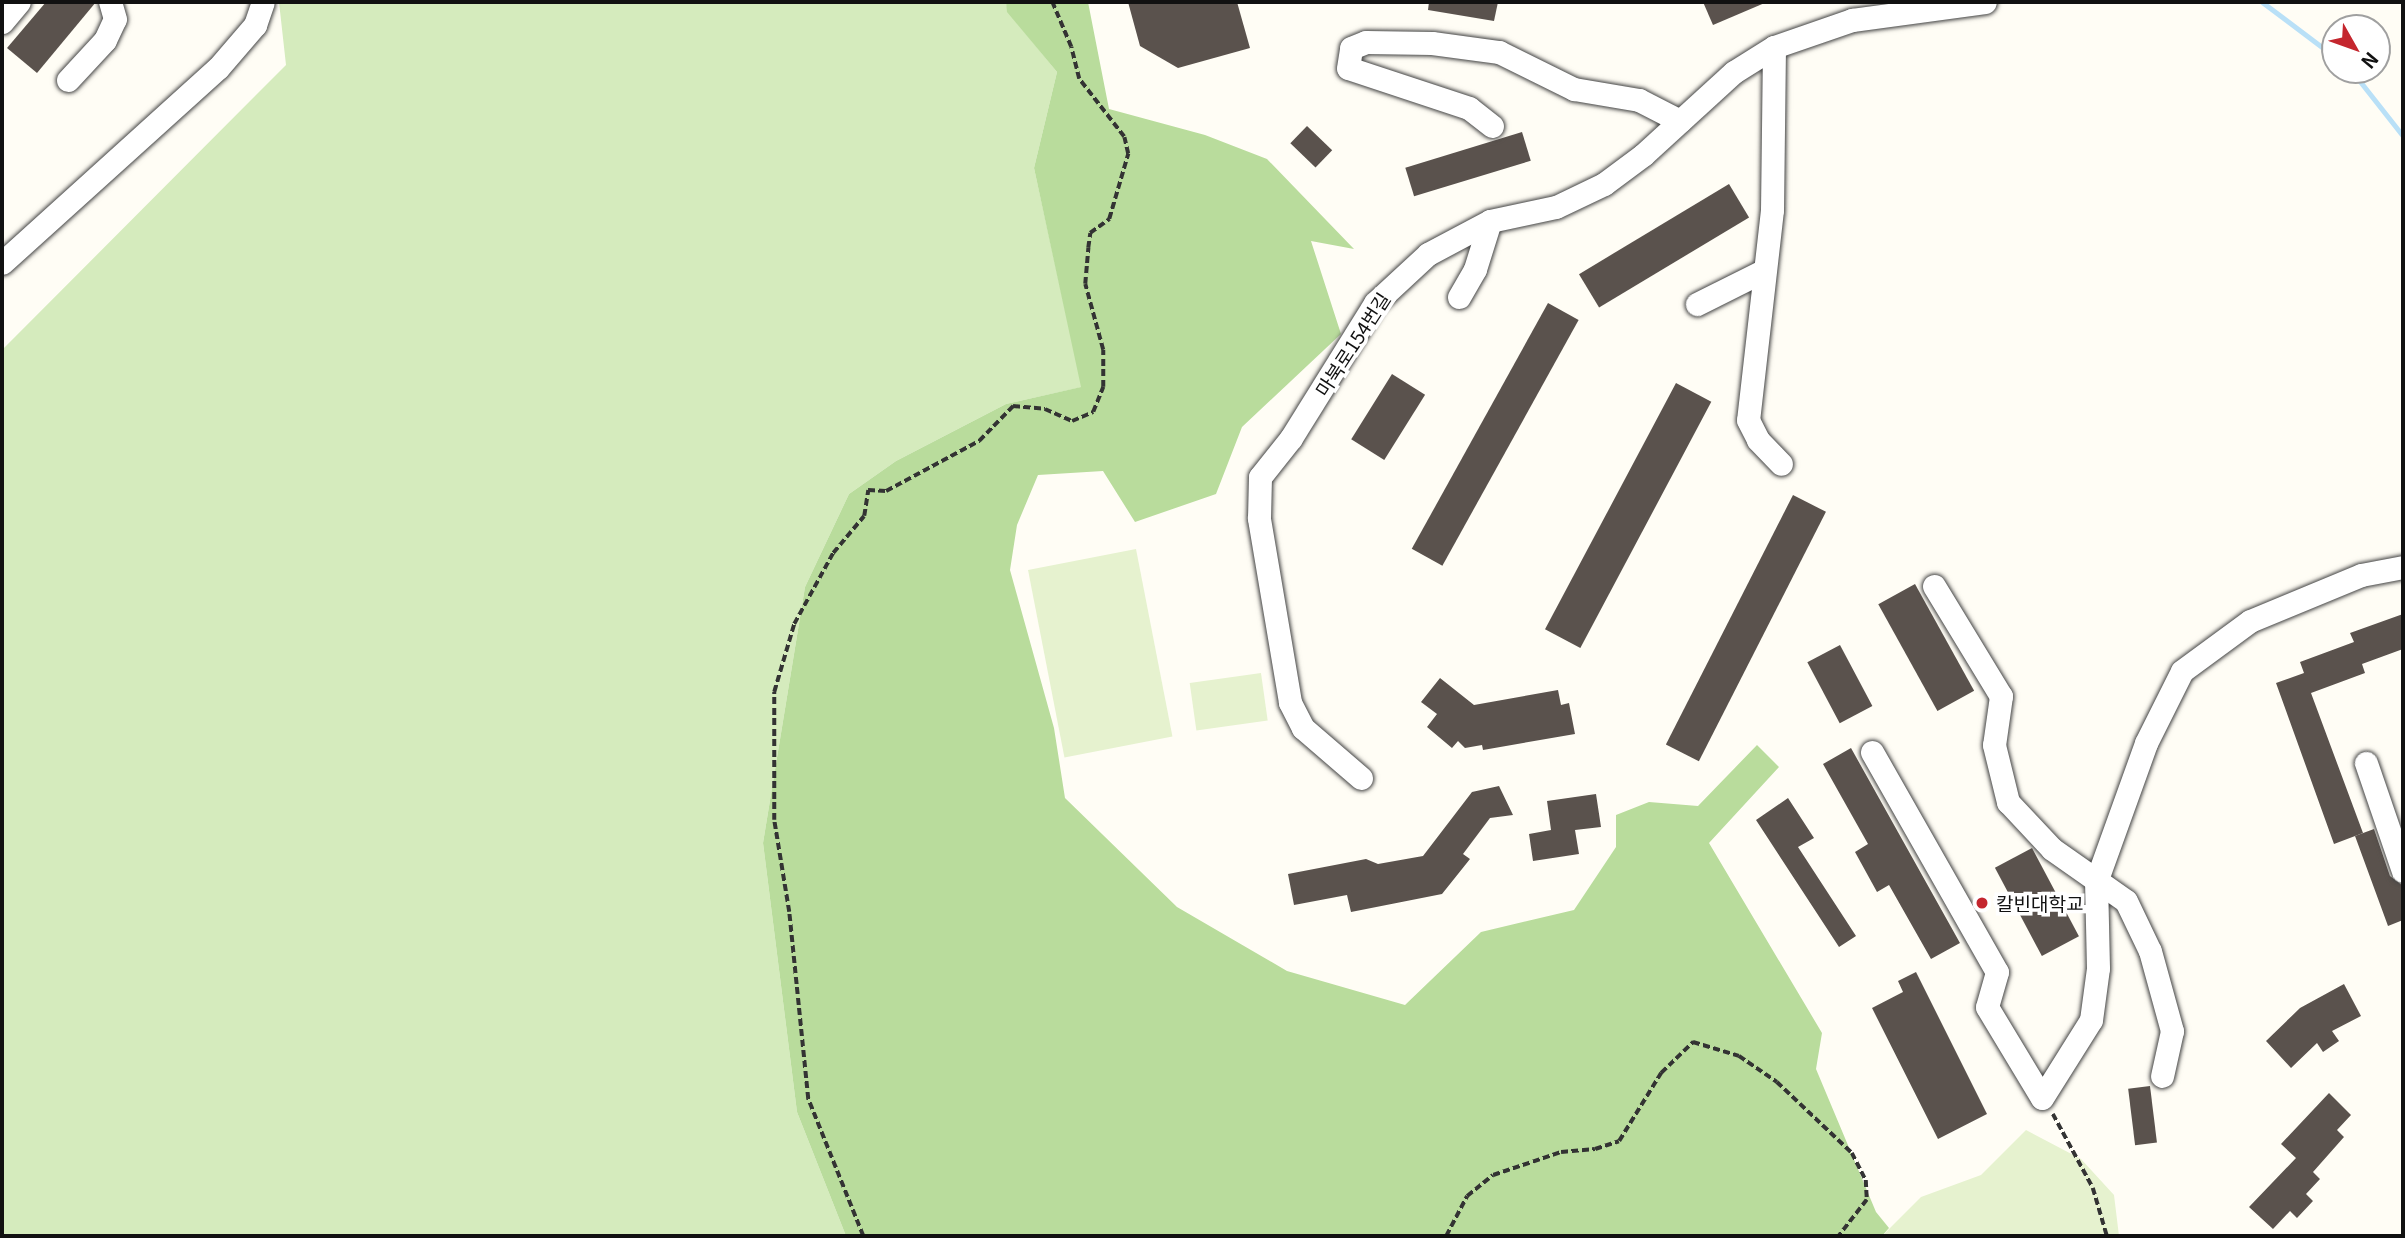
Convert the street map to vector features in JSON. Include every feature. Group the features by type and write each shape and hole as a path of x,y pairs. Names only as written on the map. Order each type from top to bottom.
{"street":[{"path":"2,22 19,2"},
{"path":"68,80 105,40 115,19 110,2"},
{"path":"2,262 218,68 255,25 263,2"},
{"name":"마북로154번길","path":"1361,778 1303,728 1290,702 1259,518 1260,477 1291,438 1375,303 1428,254 1490,221 1556,207 1604,184 1734,72 1774,47 1852,20 1985,2"},
{"path":"1492,126 1469,108 1348,68 1351,48 1366,42 1432,43 1499,52 1574,89 1639,100 1680,121"},
{"path":"1774,47 1772,210 1748,420 1758,440 1781,464"},
{"path":"1459,297 1475,269 1490,221"},
{"path":"1697,304 1763,271"},
{"path":"1872,752 1997,972 1987,1007 2042,1098 2091,1020 2098,968 2096,882 2110,832 2146,743 2182,671 2250,621 2361,575 2403,567"},
{"path":"1934,586 2001,696 1994,746 2008,802 2052,849 2126,901 2150,951 2172,1031 2162,1076"},
{"path":"2366,763 2403,871"}],"path":[{"path":"863,1236 808,1099 789,912 774,820 774,692 794,624 833,553 864,516 869,490 886,491 979,441 1013,406 1045,409 1072,421 1093,412 1103,387 1098,323 1087,305 1090,233 1109,219 1128,154 1124,137 1079,79 1071,47 1052,2"},
{"path":"1446,1236 1467,1196 1493,1175 1561,1152 1619,1141 1661,1073 1693,1042 1739,1056 1777,1082 1852,1153 1866,1180 1867,1200 1839,1236"},
{"path":"2042,1098 2068,1135 2088,1177 2107,1236"}],"green space":[{"path":"279,2 1006,2 1008,12 1057,72 1034,168 1082,387 1006,404 896,461 849,494 805,587 763,843 797,1112 846,1236 2,1236 2,350 286,65"},
{"path":"1006,2 1088,2 1109,109 1205,135 1267,159 1354,249 1311,241 1341,334 1242,427 1216,494 1135,522 1103,471 1038,475 1017,525 1010,570 1054,728 1065,798 1177,907 1287,971 1405,1005 1481,932 1574,910 1616,847 1616,815 1649,802 1698,806 1757,745 1779,767 1709,843 1822,1033 1816,1069 1876,1212 1889,1228 1882,1236 846,1236 797,1112 763,843 805,587 849,494 896,461 1006,404 1081,387 1034,168 1057,72 1007,12"},
{"path":"1136,549 1172,736 1064,757 1028,570"},
{"path":"1261,673 1268,721 1196,731 1190,683"},
{"path":"2026,1130 2081,1159 2114,1195 2119,1236 1882,1236 1921,1197 1981,1175"}],"building":[{"path":"46,2 96,2 37,73 7,48"},
{"path":"1128,2 1237,2 1250,48 1178,68 1140,46"},
{"path":"1429,2 1498,2 1494,21 1428,10"},
{"path":"1703,2 1767,2 1713,25"},
{"path":"1307,126 1332,150 1316,168 1290,143"},
{"path":"1522,132 1531,161 1414,196 1405,168"},
{"path":"1729,184 1749,217 1599,308 1579,274"},
{"path":"1548,303 1579,320 1442,566 1412,549"},
{"path":"1392,374 1425,395 1384,460 1351,439"},
{"path":"1676,383 1711,402 1580,648 1545,629"},
{"path":"1793,495 1826,512 1699,761 1666,744"},
{"path":"1915,584 1974,691 1937,711 1878,604"},
{"path":"2403,614 2403,649 2362,664 2365,673 2311,693 2363,833 2334,844 2276,683 2304,673 2300,662 2354,642 2350,633"},
{"path":"1840,645 1872,706 1840,723 1807,662"},
{"path":"1440,678 1474,705 1558,690 1561,705 1569,703 1575,734 1483,750 1482,745 1465,748 1458,741 1452,748 1427,727 1437,714 1421,702"},
{"path":"1851,748 1960,943 1931,959 1889,885 1877,892 1855,852 1868,844 1823,764"},
{"path":"1499,786 1513,815 1490,818 1463,854 1470,859 1442,894 1351,912 1347,895 1294,905 1288,874 1366,859 1378,864 1423,856 1472,792"},
{"path":"1596,794 1601,827 1575,830 1579,854 1533,861 1529,834 1551,830 1547,801"},
{"path":"1788,798 1814,838 1798,847 1856,936 1839,947 1756,820"},
{"path":"2374,829 2390,876 2403,886 2403,920 2388,926 2355,836"},
{"path":"2032,848 2079,936 2042,956 1995,868"},
{"path":"1916,972 1987,1114 1938,1139 1872,1008 1903,992 1898,981"},
{"path":"2344,984 2361,1016 2332,1031 2339,1041 2323,1052 2317,1043 2291,1068 2266,1041 2300,1008"},
{"path":"2150,1086 2157,1143 2135,1145 2128,1089"},
{"path":"2329,1093 2351,1115 2337,1130 2344,1137 2313,1172 2320,1179 2306,1194 2313,1201 2297,1218 2290,1211 2273,1229 2249,1207 2296,1158 2281,1144"}],"waterway":[{"path":"2262,2 2321,46"},
{"path":"2362,84 2403,136"}],"place":[{"name":"칼빈대학교","path":"1982,903"}]}
